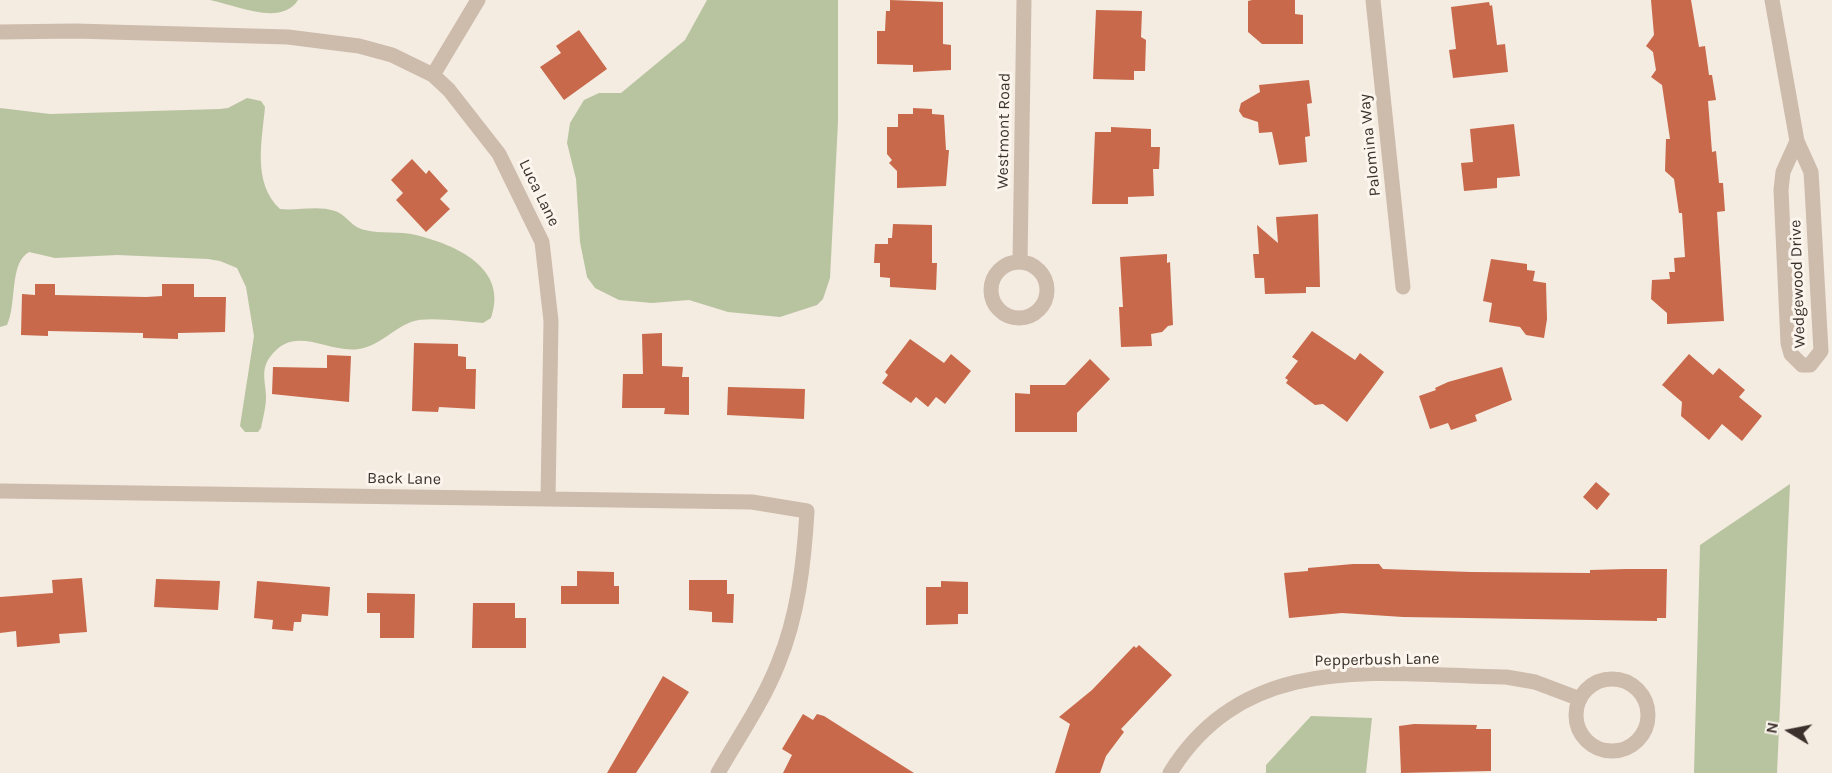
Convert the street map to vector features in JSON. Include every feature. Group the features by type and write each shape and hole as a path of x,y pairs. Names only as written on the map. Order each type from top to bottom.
{"street":[{"path":"433,75 478,0"},
{"name":"Westmont Road","path":"1020,262 1024,0"},
{"name":"Palomina Way","path":"1373,0 1403,287"},
{"name":"Wedgewood Drive","path":"1772,0 1797,141 1811,172 1821,340 1817,359 1810,364 1802,365 1791,354 1788,343 1781,190 1783,172 1797,141"},
{"name":"Luca Lane","path":"0,32 110,32 288,37 359,46 392,56 433,75 499,154 542,242 551,321 548,499"},
{"name":"Back Lane","path":"0,490 752,502 807,511 795,612 787,640 767,687 718,773"},
{"name":"Pepperbush Lane","path":"1170,773 1183,752 1206,728 1231,708 1263,692 1320,676 1506,677 1535,682 1580,699"},
{"path":"1607,679 1628,683 1636,689 1646,706 1646,725 1642,734 1627,748 1618,750 1595,747 1586,741 1576,720 1580,699 1596,682 1607,679"}],"green space":[{"path":"210,0 298,0 290,8 270,13"},
{"path":"707,0 838,0 838,122 830,278 823,299 817,305 780,317 728,312 689,300 652,303 619,300 595,288 587,277 580,242 576,179 567,143 570,123 584,100 599,93 621,93 685,40"},
{"path":"247,98 261,101 265,107 261,147 262,174 271,199 280,209 328,209 339,213 360,229 416,235 462,252 486,272 493,285 495,300 491,318 483,323 436,319 418,320 359,349 335,348 312,342 290,342 280,347 270,357 265,367 266,405 258,432 245,432 240,426 254,336 246,287 237,268 220,261 117,255 55,258 29,252 23,257 16,274 7,325 0,327 0,108 50,114 220,109 228,108"},
{"path":"1790,484 1777,773 1694,773 1700,545"},
{"path":"1311,716 1372,718 1366,773 1266,773 1266,765"}],"building":[{"path":"890,0 943,2 943,44 951,45 951,70 913,72 913,65 877,64 877,31 885,31 886,11 890,11"},
{"path":"1295,0 1295,14 1303,15 1303,44 1262,44 1248,32 1248,1"},
{"path":"1651,0 1691,0 1699,47 1705,46 1709,75 1712,75 1716,100 1708,101 1712,152 1716,151 1719,183 1723,183 1725,211 1717,212 1724,321 1667,324 1667,313 1651,299 1652,280 1670,279 1669,272 1675,272 1674,258 1685,257 1682,213 1679,213 1674,179 1665,171 1666,139 1670,139 1662,85 1651,77 1656,70 1653,52 1646,46 1654,35"},
{"path":"1489,2 1490,6 1492,5 1497,45 1505,44 1508,72 1453,78 1449,50 1456,49 1451,7"},
{"path":"1096,10 1142,11 1141,37 1146,40 1145,71 1134,71 1134,80 1093,79"},
{"path":"579,30 607,69 564,100 540,67 561,53 556,46"},
{"path":"1309,80 1312,103 1307,104 1310,136 1305,137 1307,162 1279,165 1272,132 1259,133 1258,122 1243,117 1239,111 1241,103 1260,92 1259,85"},
{"path":"913,108 932,109 932,114 944,115 946,150 949,150 946,186 897,188 897,171 889,163 892,160 887,154 887,127 898,127 898,114 913,114"},
{"path":"1514,124 1520,176 1497,178 1497,188 1464,191 1461,163 1473,162 1470,129"},
{"path":"1111,127 1151,129 1151,147 1160,147 1159,169 1153,169 1154,196 1128,197 1128,204 1092,204 1095,132 1111,132"},
{"path":"412,159 426,174 429,170 448,191 440,199 450,209 426,232 396,200 403,193 391,180"},
{"path":"1318,214 1320,287 1306,287 1306,293 1265,294 1264,278 1255,278 1253,254 1259,254 1257,225 1278,243 1276,217"},
{"path":"893,224 932,225 932,263 937,263 936,290 890,287 890,278 880,277 880,263 874,263 875,244 888,244 888,238 892,238"},
{"path":"1167,254 1167,263 1170,262 1173,325 1168,326 1162,332 1151,334 1152,346 1121,347 1119,307 1123,307 1120,257"},
{"path":"1491,259 1527,264 1527,270 1535,271 1533,281 1546,283 1547,319 1544,338 1526,335 1520,327 1489,322 1492,303 1483,301"},
{"path":"35,284 55,284 55,295 146,297 162,296 162,284 194,284 194,297 226,297 225,332 178,333 178,339 143,338 143,333 48,331 48,336 21,335 22,294 35,295"},
{"path":"1312,331 1355,360 1360,353 1384,372 1347,422 1323,404 1315,405 1286,383 1288,380 1285,378 1298,361 1292,357"},
{"path":"662,333 662,366 683,367 682,377 689,377 689,415 664,414 665,408 622,408 623,374 643,374 642,334"},
{"path":"910,339 944,363 951,354 971,371 945,404 936,397 928,407 916,397 911,403 882,383 888,375 885,372"},
{"path":"414,343 458,344 458,356 466,357 466,369 476,369 475,409 439,407 438,412 412,411"},
{"path":"1689,354 1713,375 1719,368 1745,390 1739,397 1762,416 1742,441 1722,424 1709,440 1681,416 1682,402 1662,385"},
{"path":"327,355 351,356 349,402 272,394 273,367 327,368"},
{"path":"1090,359 1110,379 1077,413 1077,432 1015,432 1015,393 1030,394 1030,385 1065,385"},
{"path":"1502,367 1512,400 1475,415 1477,421 1451,430 1448,423 1430,429 1419,396 1436,390 1435,388 1448,382"},
{"path":"728,387 805,389 804,419 727,415"},
{"path":"1596,482 1610,494 1597,510 1583,497"},
{"path":"1379,564 1383,569 1471,572 1590,573 1590,570 1667,569 1666,618 1657,618 1657,621 1403,617 1342,613 1289,618 1284,573 1308,571 1308,568"},
{"path":"577,571 614,572 614,586 619,586 619,604 561,604 561,586 577,586"},
{"path":"82,578 87,632 59,634 60,643 17,647 16,631 0,633 0,597 53,593 52,580"},
{"path":"156,579 220,581 218,610 154,607"},
{"path":"689,580 727,580 727,594 734,594 733,623 712,622 712,612 689,610"},
{"path":"257,581 330,587 328,616 302,614 301,622 294,622 293,631 272,629 273,620 254,618"},
{"path":"941,581 968,582 968,614 958,614 958,624 926,625 926,587 941,587"},
{"path":"367,593 415,594 414,638 380,638 380,613 367,613"},
{"path":"473,603 515,603 515,618 526,618 526,648 472,648"},
{"path":"1139,645 1172,675 1121,729 1124,732 1106,756 1100,773 1055,773 1070,724 1059,717 1092,690 1134,646 1136,648"},
{"path":"663,676 689,692 636,773 607,773"},
{"path":"803,714 813,720 817,714 824,716 914,773 783,773 792,755 782,749"},
{"path":"1414,724 1477,725 1476,729 1491,729 1491,771 1401,773 1399,726"}]}
